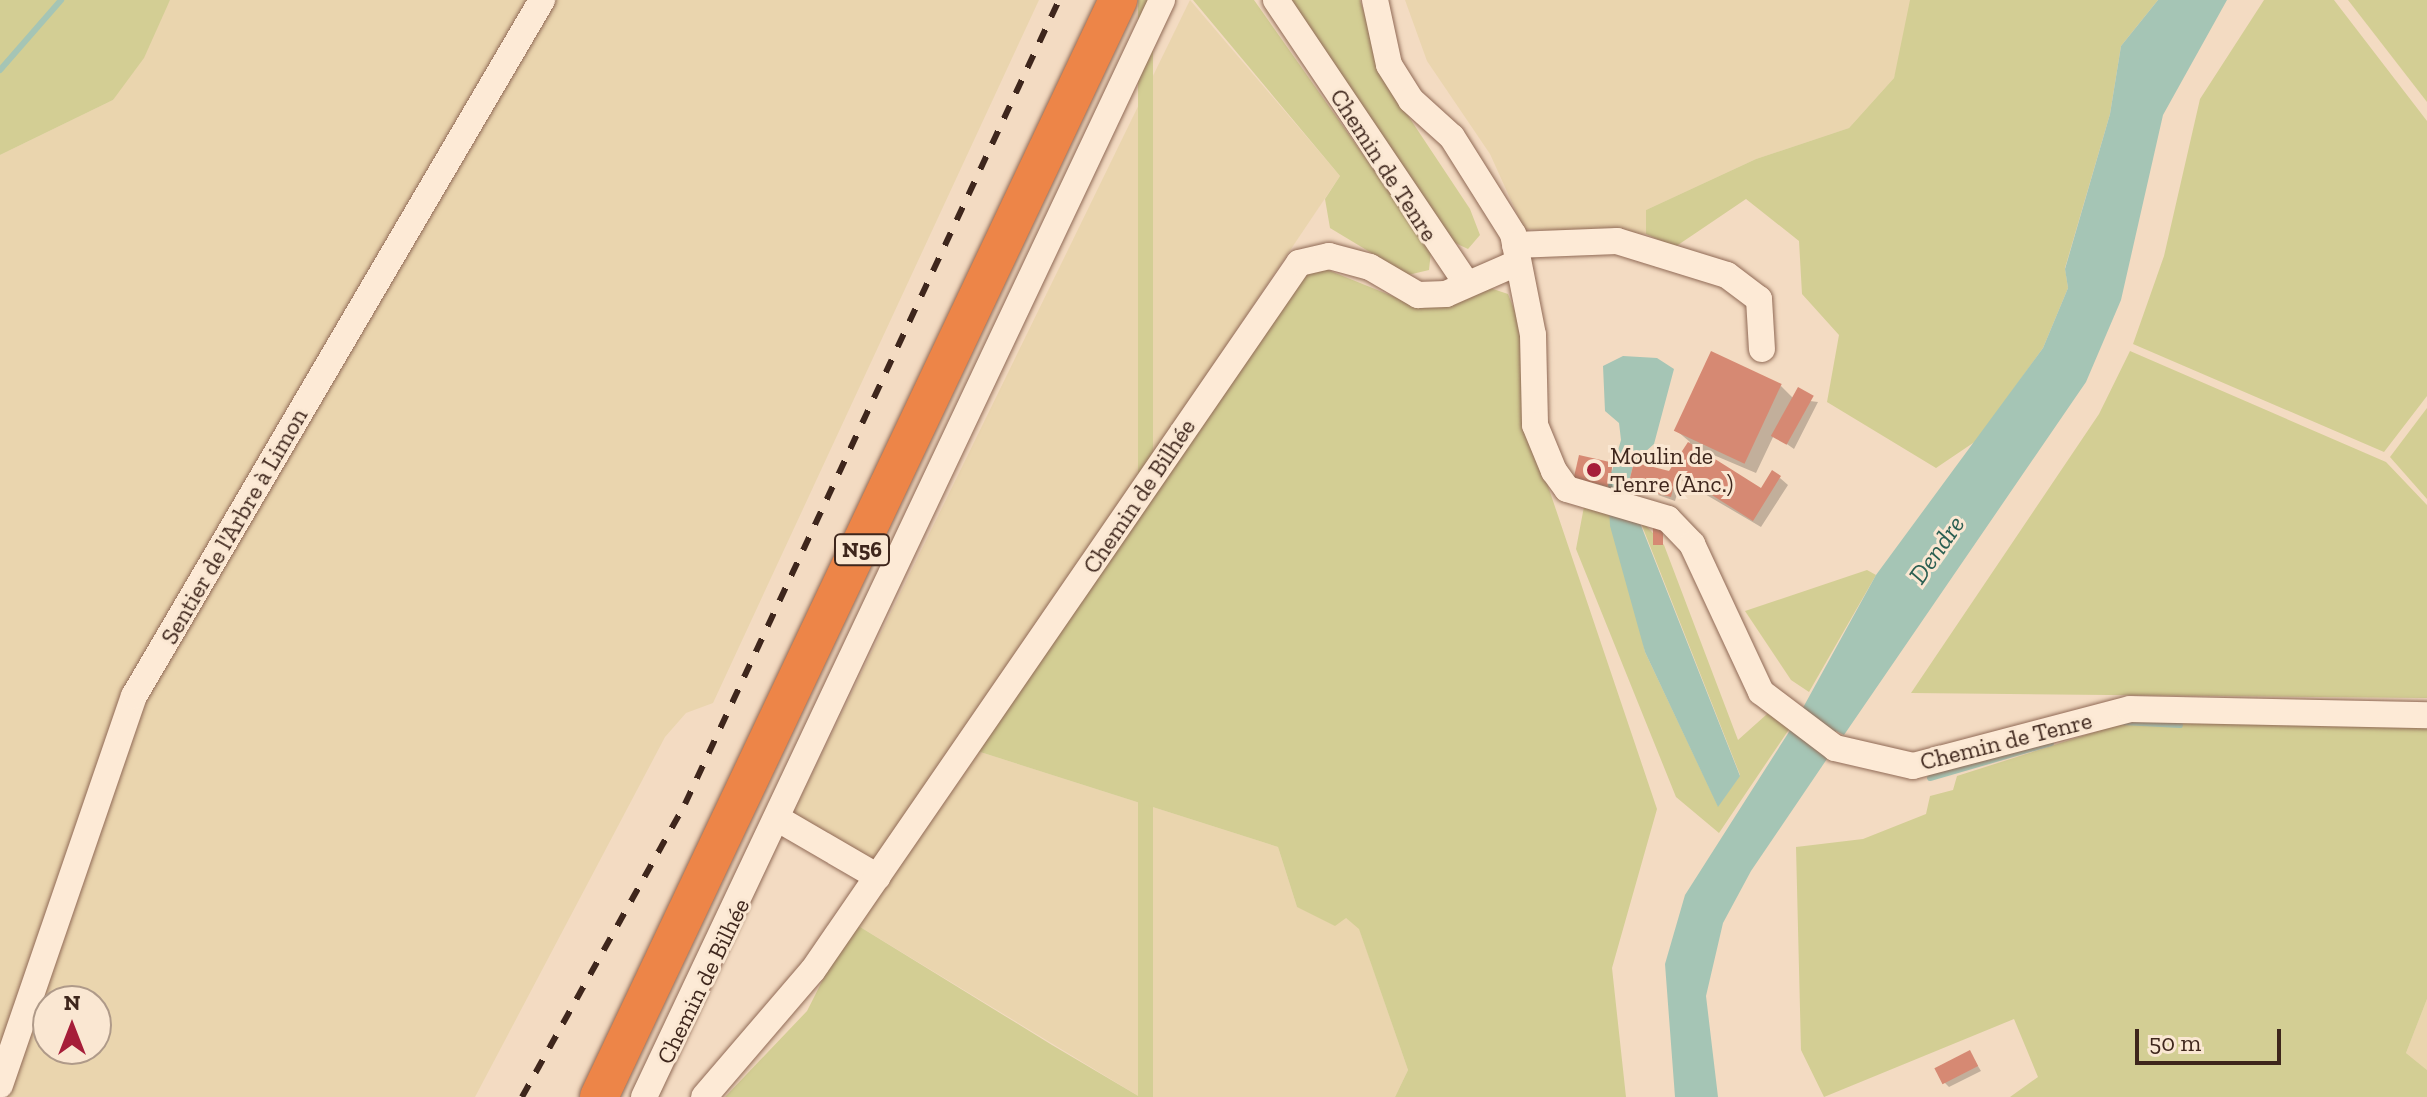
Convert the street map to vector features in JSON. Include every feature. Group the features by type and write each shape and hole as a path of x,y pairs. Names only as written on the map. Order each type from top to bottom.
{"highway":[{"name":"N56","path":"599,1097 1118,0"}],"street":[{"name":"Sentier de l'Arbre à Limon","path":"0,1085 134,696 542,0"},
{"name":"Chemin de Bilhée","path":"644,1097 780,820 1162,0"},
{"name":"Chemin de Tenre","path":"1276,0 1465,281"},
{"name":"Chemin de Tenre","path":"1375,0 1389,65 1411,100 1452,137 1516,254 1533,335 1535,425 1547,458 1567,489 1607,501 1643,507 1668,519 1692,544 1761,692 1835,748 1868,761 1913,766 2130,709 2427,715"},
{"path":"1465,281 1516,254 1617,241 1727,275 1759,299 1762,349"},
{"name":"Chemin de Bilhée","path":"704,1097 813,970 1299,263 1329,256 1370,267 1418,295 1446,294 1465,281"},
{"path":"780,820 878,877"}],"shaded area":[{"path":"0,0 170,0 144,58 113,100 0,155"},
{"path":"170,0 536,0 181,603 0,1071 0,155 113,100"},
{"path":"547,0 1039,0 713,703 686,713 665,737 475,1097 2,1097 32,1007 32,1065 112,1065 112,985 39,985 125,727"},
{"path":"1138,0 1153,0 1153,1097 1138,1097"},
{"path":"1190,0 1340,176 875,869 790,819"},
{"path":"1193,0 1254,0 1431,251 1429,270 1408,275 1330,228 1325,199 1340,176"},
{"path":"1291,0 1360,0 1387,84 1470,209 1480,235 1468,249 1451,241"},
{"path":"1405,0 1910,0 1911,15 1894,78 1849,128 1756,159 1646,210 1646,234 1524,229 1490,154 1427,61"},
{"path":"1910,0 2158,0 2121,46 2110,114 2065,268 2068,288 2043,348 1976,441 1936,468 1827,402 1839,335 1802,294 1799,241 1746,199 1675,247 1646,234 1646,210 1756,159 1849,128 1894,78"},
{"path":"2264,0 2334,0 2427,121 2427,396 2384,452 2133,344 2164,256 2200,99"},
{"path":"2348,0 2427,0 2427,102"},
{"path":"1323,268 1422,308 1487,287 1508,294 1520,324 1523,412 1657,809 1612,968 1626,1097 1395,1097 1408,1070 1359,929 1346,918 1335,926 1297,907 1278,847 974,750 1301,274"},
{"path":"2130,351 2386,462 2427,505 2427,698 1911,693 2099,414"},
{"path":"2427,408 2427,499 2390,457"},
{"path":"1586,496 1614,502 1645,652 1718,806 1740,775 1639,518 1664,545 1738,740 1776,706 1796,719 1719,833 1676,797 1576,549"},
{"path":"1867,570 1876,575 1809,692 1791,680 1745,611"},
{"path":"2142,717 2427,721 2427,999 2406,1053 2427,1070 2427,1097 2010,1097 2038,1077 2014,1019 1824,1097 1801,1050 1796,847 1863,839 1926,814 1930,796 1953,790 1957,776"},
{"path":"974,750 1278,847 1297,907 1346,918 1359,928 1408,1070 1395,1097 1140,1097 852,922"},
{"path":"852,922 1140,1097 725,1097 807,1011"},
{"path":"2427,999 2427,1070 2406,1053"}],"water":[{"name":"Dendre","path":"2158,0 2227,0 2163,115 2121,300 2086,382 1844,735 1836,731 1825,748 1831,753 1751,871 1723,923 1706,996 1718,1097 1675,1097 1665,964 1685,895 1794,724 1876,575 2043,348 2068,288 2065,269 2110,114 2121,46"},
{"path":"1623,356 1657,358 1674,369 1654,444 1634,462 1627,490 1740,776 1718,807 1645,652 1610,526 1608,485 1621,440 1619,423 1605,411 1603,366"}],"building":[{"path":"1711,351 1782,384 1745,464 1674,431"},
{"path":"1798,387 1814,396 1787,445 1771,436"},
{"path":"1688,442 1761,488 1772,470 1781,476 1753,521 1677,473 1671,497 1628,486 1634,462 1669,471"},
{"name":"Moulin de Tenre (Anc.)","path":"1579,455 1613,463 1608,486 1574,478"},
{"path":"1653,525 1663,525 1663,545 1653,545"},
{"path":"1970,1050 1978,1066 1943,1084 1934,1068"}],"waterway":[{"path":"0,70 61,0"},
{"path":"2123,722 2180,725"},
{"path":"1930,778 2051,743"}],"railway":[{"path":"522,1097 685,804 1059,0"}],"place":[{"name":"Moulin de Tenre (Anc.)","path":"1594,470"}]}
